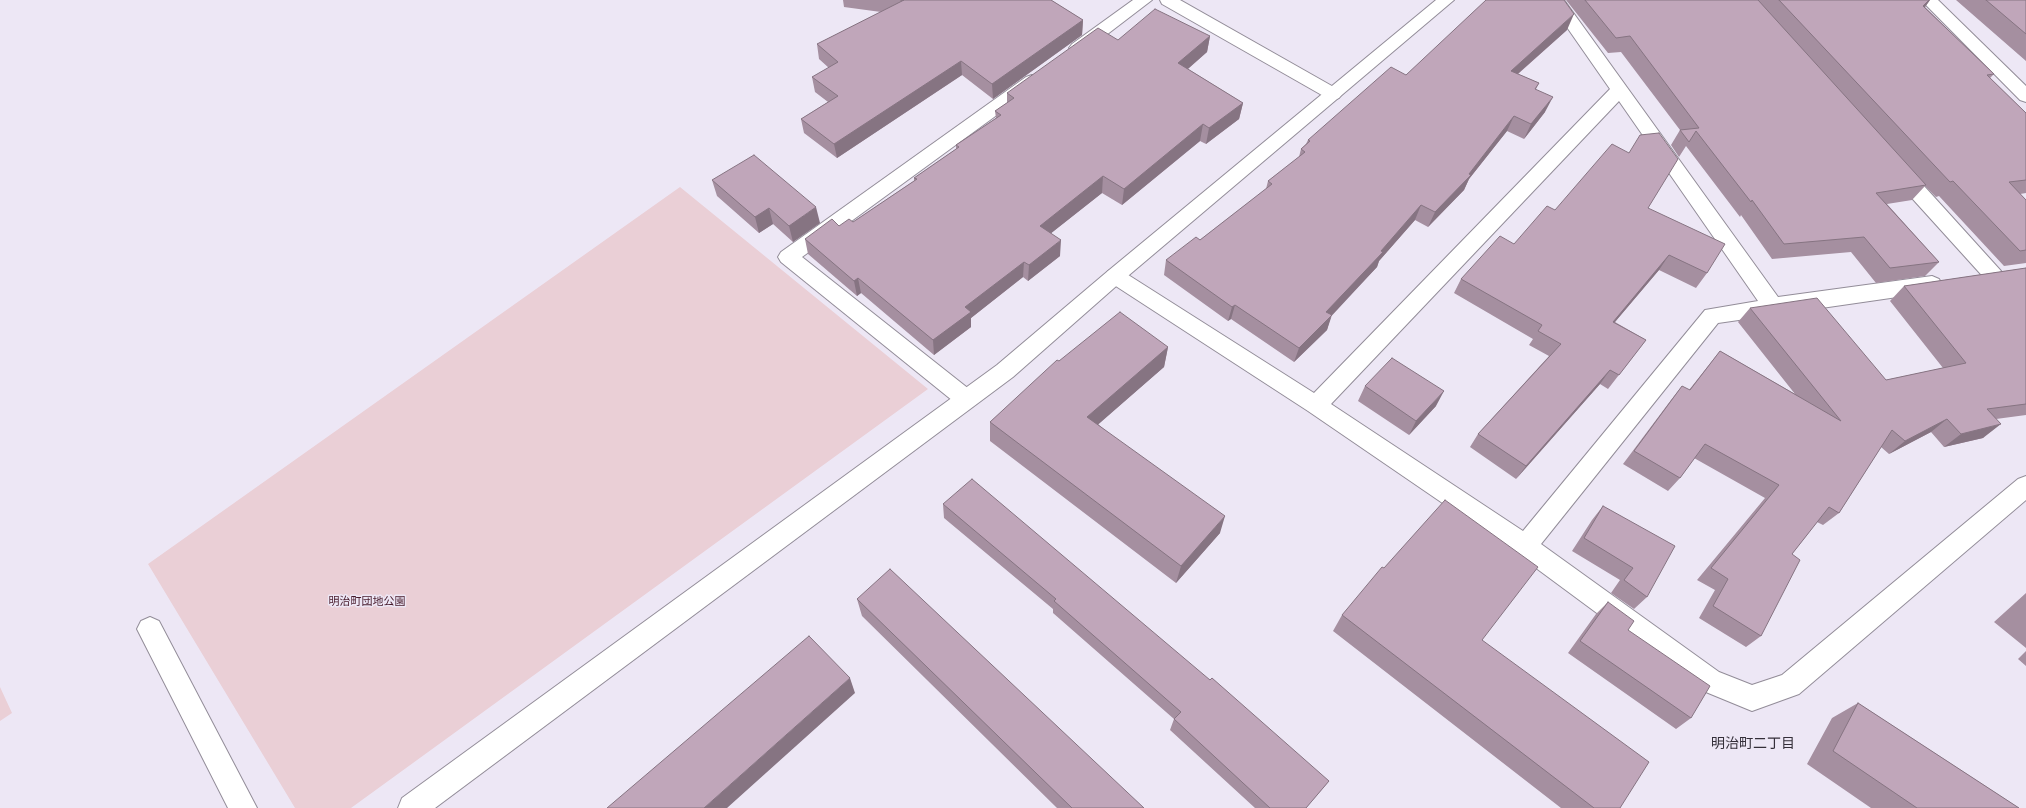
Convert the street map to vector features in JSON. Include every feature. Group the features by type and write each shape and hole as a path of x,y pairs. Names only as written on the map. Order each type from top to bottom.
{"street":[{"path":"1067,56 1144,0"},
{"path":"1168,0 1333,94"},
{"path":"412,808 1005,371 1115,276 1446,0"},
{"path":"1556,0 1773,306"},
{"path":"1929,0 2026,96"},
{"path":"966,400 788,257 1047,70"},
{"path":"1316,405 1619,90"},
{"path":"1525,546 1712,316 1773,306 2004,275 1888,159"},
{"path":"1115,276 1316,405 1525,546 1710,681 1752,698 1790,685 2026,486"},
{"path":"150,629 243,808"}],"green space":[{"name":"明治町団地公園","path":"680,187 928,389 351,808 295,808 148,564"},
{"path":"0,687 12,713 0,721"}],"building":[{"path":"904,0 1051,0 1083,20 992,84 961,61 834,144 801,119 838,96 812,77 838,62 817,44"},
{"path":"1486,0 1564,0 1574,14 1511,71 1539,83 1535,89 1553,97 1531,124 1514,116 1469,174 1471,175 1435,212 1421,205 1381,251 1383,252 1326,312 1332,315 1299,348 1235,305 1232,307 1166,260 1196,237 1200,240 1272,184 1268,181 1305,152 1301,149 1310,141 1308,140 1391,67 1406,75"},
{"path":"1585,0 1758,0 1926,185 1876,193 1939,262 1890,268 1864,237 1784,244 1752,200 1751,202 1696,131 1689,142 1680,130 1699,128 1630,36 1616,38"},
{"path":"1779,0 1929,0 1923,6 1994,74 1987,75 2026,113 2026,180 2009,182 2026,200 2026,250 2020,251 1953,181 1950,182"},
{"path":"1986,0 2026,0 2026,34"},
{"path":"1155,9 1210,36 1178,63 1243,103 1209,128 1203,124 1124,189 1103,176 1040,226 1061,240 1029,265 1024,262 965,307 971,312 933,340 858,278 854,281 805,239 832,219 839,226 849,219 853,222 917,179 914,178 959,147 956,145 1001,115 995,111 1014,98 1007,93 1098,28 1118,40"},
{"path":"1659,133 1678,159 1648,208 1725,244 1707,273 1669,255 1613,322 1646,340 1619,375 1610,370 1526,466 1478,434 1561,344 1538,331 1542,325 1461,279 1500,236 1514,244 1547,206 1555,210 1612,144 1629,153 1640,135"},
{"path":"754,155 816,207 789,226 769,208 755,217 712,180"},
{"path":"2026,268 2026,404 1987,409 2001,424 1961,434 1947,419 1905,441 1892,430 1839,513 1829,507 1792,554 1800,560 1761,636 1713,606 1728,579 1711,568 1779,485 1705,444 1680,478 1634,451 1682,386 1690,390 1720,351 1841,421 1750,308 1817,298 1886,380 1966,363 1904,286"},
{"path":"1120,312 1168,347 1087,417 1225,516 1181,566 990,422 1057,360 1059,361"},
{"path":"1392,358 1444,391 1416,421 1365,386"},
{"path":"972,479 1210,680 1212,678 1329,781 1306,808 1270,808 1174,719 1181,712 1054,601 1056,599 943,504"},
{"path":"1445,500 1538,567 1482,640 1649,762 1620,808 1594,808 1342,615 1382,567 1384,568"},
{"path":"1603,506 1675,546 1647,597 1624,580 1633,568 1584,538"},
{"path":"890,569 1144,808 1072,808 857,599"},
{"path":"1608,602 1634,621 1628,630 1710,686 1691,718 1580,641"},
{"path":"809,636 850,678 704,808 607,808"},
{"path":"1858,703 2019,808 1917,808 1833,751"}],"district":[{"name":"明治町二丁目","path":"1753,744"}]}
